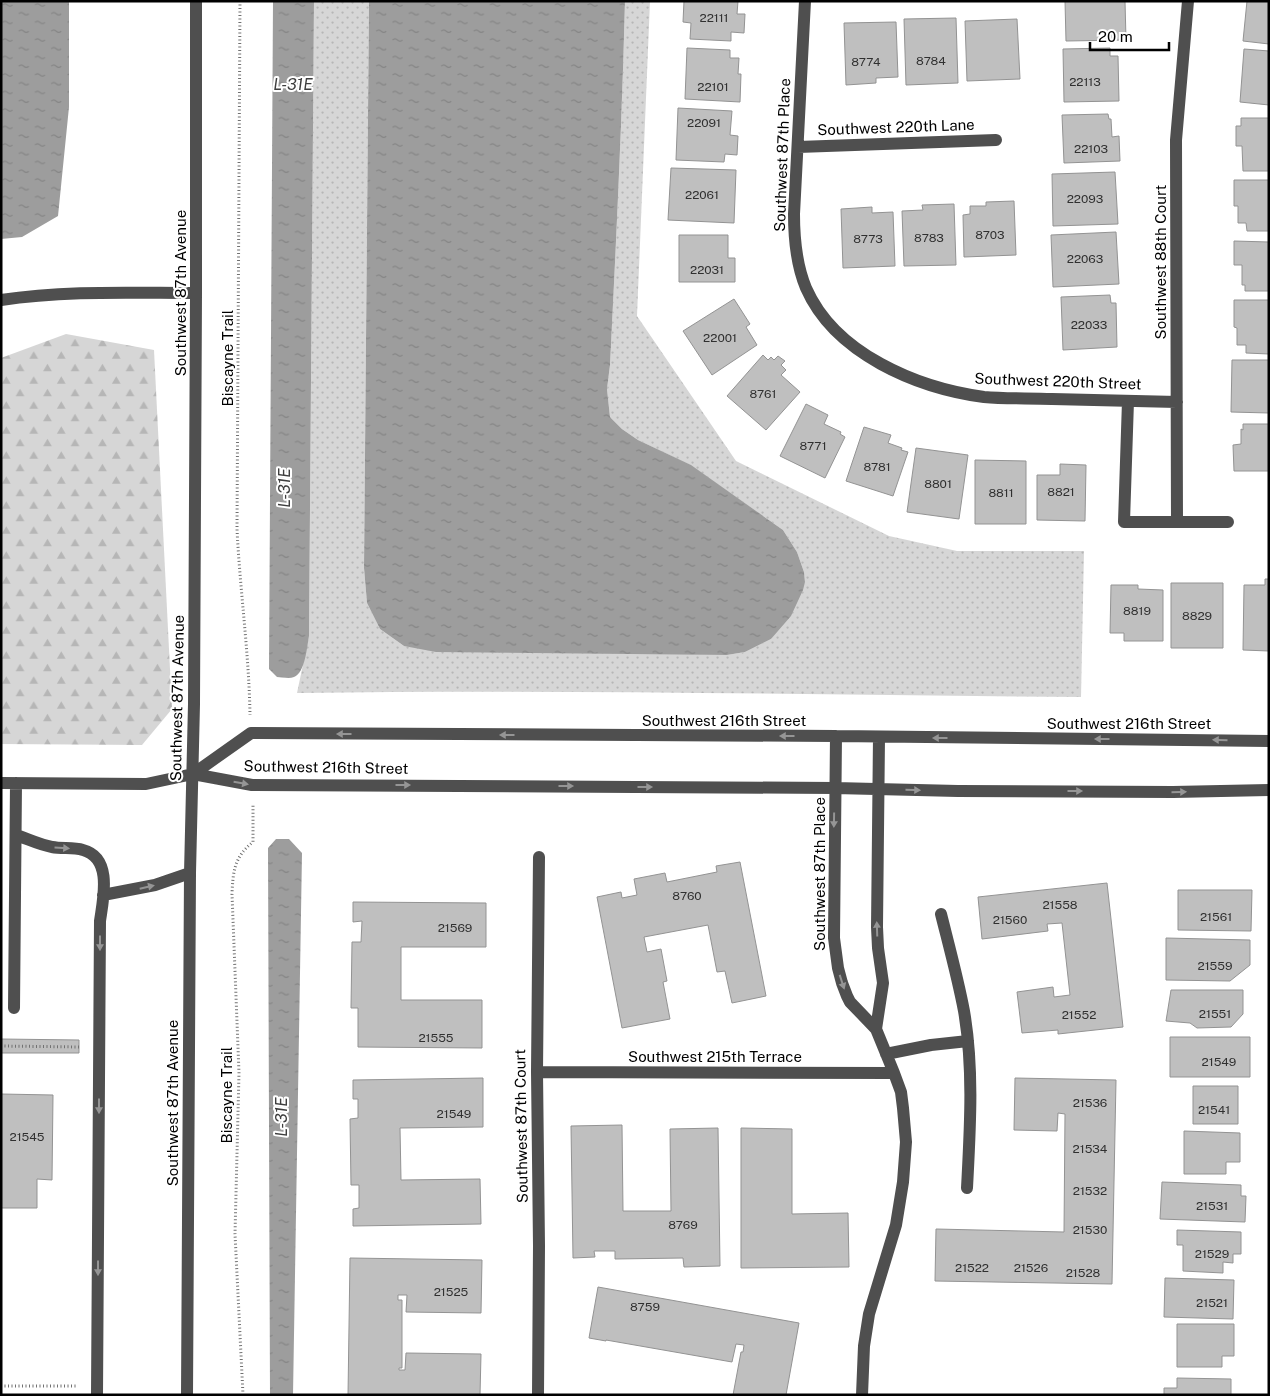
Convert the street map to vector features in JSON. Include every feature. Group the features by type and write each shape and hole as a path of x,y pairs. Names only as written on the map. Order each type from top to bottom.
{"street":[{"name":"Southwest 87th Avenue","path":"187,1395 190,873 194,704 196,1"},
{"name":"Southwest 87th Place","path":"805,1 794,214 796,249 802,278 816,306"},
{"name":"Southwest 88th Court","path":"1177,522 1176,140 1188,1"},
{"name":"Southwest 220th Lane","path":"798,147 996,140"},
{"path":"1,300 53,294 196,293"},
{"name":"Southwest 220th Street","path":"816,306 822,316 840,335 860,351 896,372 957,392 992,398 1178,402"},
{"path":"1128,401 1124,522 1228,522"},
{"name":"Southwest 216th Street","path":"193,774 251,733 836,736 1269,741"},
{"name":"Southwest 87th Place","path":"836,736 834,938 838,968 850,1002 876,1029 894,1073 901,1092 904,1108 906,1142 901,1202 896,1225 869,1314 864,1346 862,1395"},
{"path":"876,1029 883,983 877,927 879,737"},
{"name":"Southwest 216th Street","path":"1,782 146,784 193,774 252,785 1173,792 1269,790"},
{"path":"14,1008 16,783"},
{"path":"16,835 51,847 83,850 92,854 98,860 103,873 100,921 97,1395"},
{"name":"Southwest 87th Court","path":"538,1395 539,1246 536,1072 540,857"},
{"path":"103,895 156,885 190,873"},
{"path":"941,914 964,1012 968,1041 970,1105 967,1188"},
{"path":"886,1054 931,1045 968,1041"},
{"name":"Southwest 215th Terrace","path":"536,1072 894,1073"}],"path":[{"name":"Biscayne Trail","path":"240,1 237,522 250,715"},
{"name":"Biscayne Trail","path":"244,1395 235,1234 239,1073 232,894 234,871 238,857 253,842 253,801"},
{"path":"1,1046 82,1047"},
{"path":"1,1386 83,1386"}],"green space":[{"path":"314,1 369,1 364,568 367,603 380,629 404,646 727,655 745,652 771,639 805,582 804,572 797,552 783,530 690,465 638,440 622,429 610,417 607,389 617,229 625,1 650,1 637,316 736,461 889,536 957,551 1084,551 1081,697 591,692 297,693 309,636"},
{"path":"66,334 154,350 172,709 142,745 1,744 1,358"}],"water":[{"path":"1,1 69,1 69,107 58,216 22,237 1,239"},
{"name":"L-31E","path":"273,1 314,1 309,636 301,670 298,675 290,678 277,677 269,669"},
{"path":"369,1 625,1 617,229 607,389 610,417 622,429 638,440 691,465 783,530 797,552 804,572 805,582 791,616 771,639 745,652 727,655 436,652 404,646 380,629 367,603 364,568"},
{"name":"L-31E","path":"276,839 289,839 302,853 293,1395 270,1395 268,848"}],"building":[{"path":"684,1 738,1 737,14 745,14 744,33 731,32 731,41 690,39 691,23 683,22"},
{"path":"1065,1 1125,1 1126,40 1066,41"},
{"path":"1247,1 1269,1 1269,44 1243,41"},
{"path":"956,18 958,83 906,85 904,19"},
{"path":"1017,19 1020,79 967,81 965,21"},
{"path":"896,22 898,77 876,78 876,83 846,85 844,23"},
{"path":"687,48 730,50 730,58 739,58 738,74 741,74 740,102 685,99"},
{"path":"1110,48 1110,56 1118,56 1119,101 1064,102 1063,49"},
{"path":"1244,49 1269,51 1269,105 1240,102"},
{"path":"678,108 732,111 730,135 738,136 737,155 725,154 724,162 676,160"},
{"path":"1108,114 1109,119 1111,119 1112,137 1119,136 1120,161 1064,163 1062,115"},
{"path":"1241,118 1269,118 1269,171 1243,171 1242,146 1236,146 1236,126 1241,126"},
{"path":"671,168 736,170 734,223 668,220"},
{"path":"1115,172 1118,224 1053,226 1052,174"},
{"path":"1234,180 1269,180 1269,231 1247,231 1246,223 1238,223 1238,206 1234,206"},
{"path":"1014,201 1016,255 964,257 963,215 970,214 970,206 986,206 986,202"},
{"path":"954,204 956,265 904,266 902,211 923,210 922,205"},
{"path":"872,207 872,213 893,212 895,266 843,268 841,209"},
{"path":"1116,232 1119,284 1053,287 1051,235"},
{"path":"679,235 728,235 728,258 735,258 735,282 679,282"},
{"path":"1234,241 1269,242 1269,291 1245,291 1245,285 1242,285 1242,265 1234,265"},
{"path":"1110,295 1111,303 1116,303 1117,347 1063,350 1061,297"},
{"path":"734,299 750,324 746,327 757,345 712,375 683,331"},
{"path":"1234,300 1269,300 1269,354 1246,353 1246,345 1237,345 1237,328 1234,327"},
{"path":"763,355 768,360 771,357 774,360 778,356 785,361 781,365 786,370 781,375 800,392 766,430 727,396"},
{"path":"1232,360 1269,360 1269,413 1231,412"},
{"path":"806,404 828,415 824,424 841,432 840,434 845,437 825,478 780,456"},
{"path":"1243,424 1269,424 1269,471 1234,471 1233,445 1241,444"},
{"path":"864,427 891,435 888,443 908,452 893,496 846,481"},
{"path":"916,448 968,455 959,519 907,512"},
{"path":"975,460 1026,461 1026,524 975,524"},
{"path":"1060,464 1086,465 1085,521 1037,520 1037,475 1060,475"},
{"path":"1265,579 1269,579 1269,651 1243,650 1244,585 1265,585"},
{"path":"1171,583 1223,583 1223,648 1171,648"},
{"path":"1111,585 1138,585 1138,589 1163,590 1163,641 1124,641 1124,633 1110,633"},
{"path":"740,862 766,996 732,1003 725,971 717,972 708,925 644,937 647,952 661,949 667,981 663,982 670,1019 622,1028 597,897 621,892 622,898 637,895 634,879 665,873 667,882 717,872 716,866"},
{"path":"1107,883 1123,1027 1058,1034 1058,1030 1022,1033 1017,992 1053,987 1054,997 1070,995 1062,923 1047,924 1048,931 982,939 978,897"},
{"path":"1178,890 1252,890 1251,931 1178,930"},
{"path":"353,902 486,903 486,947 401,947 401,1000 482,1000 482,1048 358,1047 358,1008 351,1008 352,942 361,942 362,921 353,922"},
{"path":"1166,938 1250,940 1250,965 1230,981 1166,980"},
{"path":"1171,990 1243,990 1243,1014 1231,1027 1197,1028 1190,1023 1166,1021"},
{"path":"1170,1037 1250,1037 1250,1077 1170,1077"},
{"path":"1,1039 79,1040 79,1053 1,1053"},
{"path":"483,1078 483,1127 400,1128 401,1180 480,1179 481,1224 353,1226 353,1209 359,1208 359,1185 351,1185 350,1119 358,1118 358,1099 353,1099 353,1080"},
{"path":"1015,1078 1116,1080 1112,1284 935,1281 936,1229 1064,1232 1065,1114 1058,1113 1057,1131 1014,1130"},
{"path":"1193,1086 1238,1086 1238,1124 1193,1124"},
{"path":"1,1094 53,1095 52,1180 37,1179 37,1208 1,1208"},
{"path":"622,1125 623,1211 671,1211 670,1129 718,1128 720,1266 684,1267 683,1258 615,1259 615,1251 594,1251 595,1257 573,1258 571,1126"},
{"path":"741,1128 792,1129 792,1214 848,1213 849,1267 741,1268"},
{"path":"1184,1131 1240,1133 1240,1162 1226,1162 1226,1174 1184,1174"},
{"path":"1162,1182 1241,1185 1241,1196 1246,1196 1245,1222 1160,1219"},
{"path":"1177,1230 1241,1232 1241,1254 1233,1254 1233,1263 1223,1262 1223,1273 1183,1271 1183,1245 1177,1245"},
{"path":"350,1258 482,1260 481,1313 406,1312 407,1295 398,1295 398,1300 402,1300 402,1368 399,1368 399,1370 405,1370 406,1353 481,1354 480,1395 348,1395"},
{"path":"1165,1278 1234,1280 1233,1319 1164,1317"},
{"path":"598,1287 799,1323 786,1395 733,1395 744,1345 736,1344 732,1362 589,1338"},
{"path":"1177,1324 1234,1324 1234,1356 1222,1356 1222,1367 1177,1367"},
{"path":"1177,1378 1231,1379 1231,1395 1164,1395 1164,1388 1177,1388"}]}
